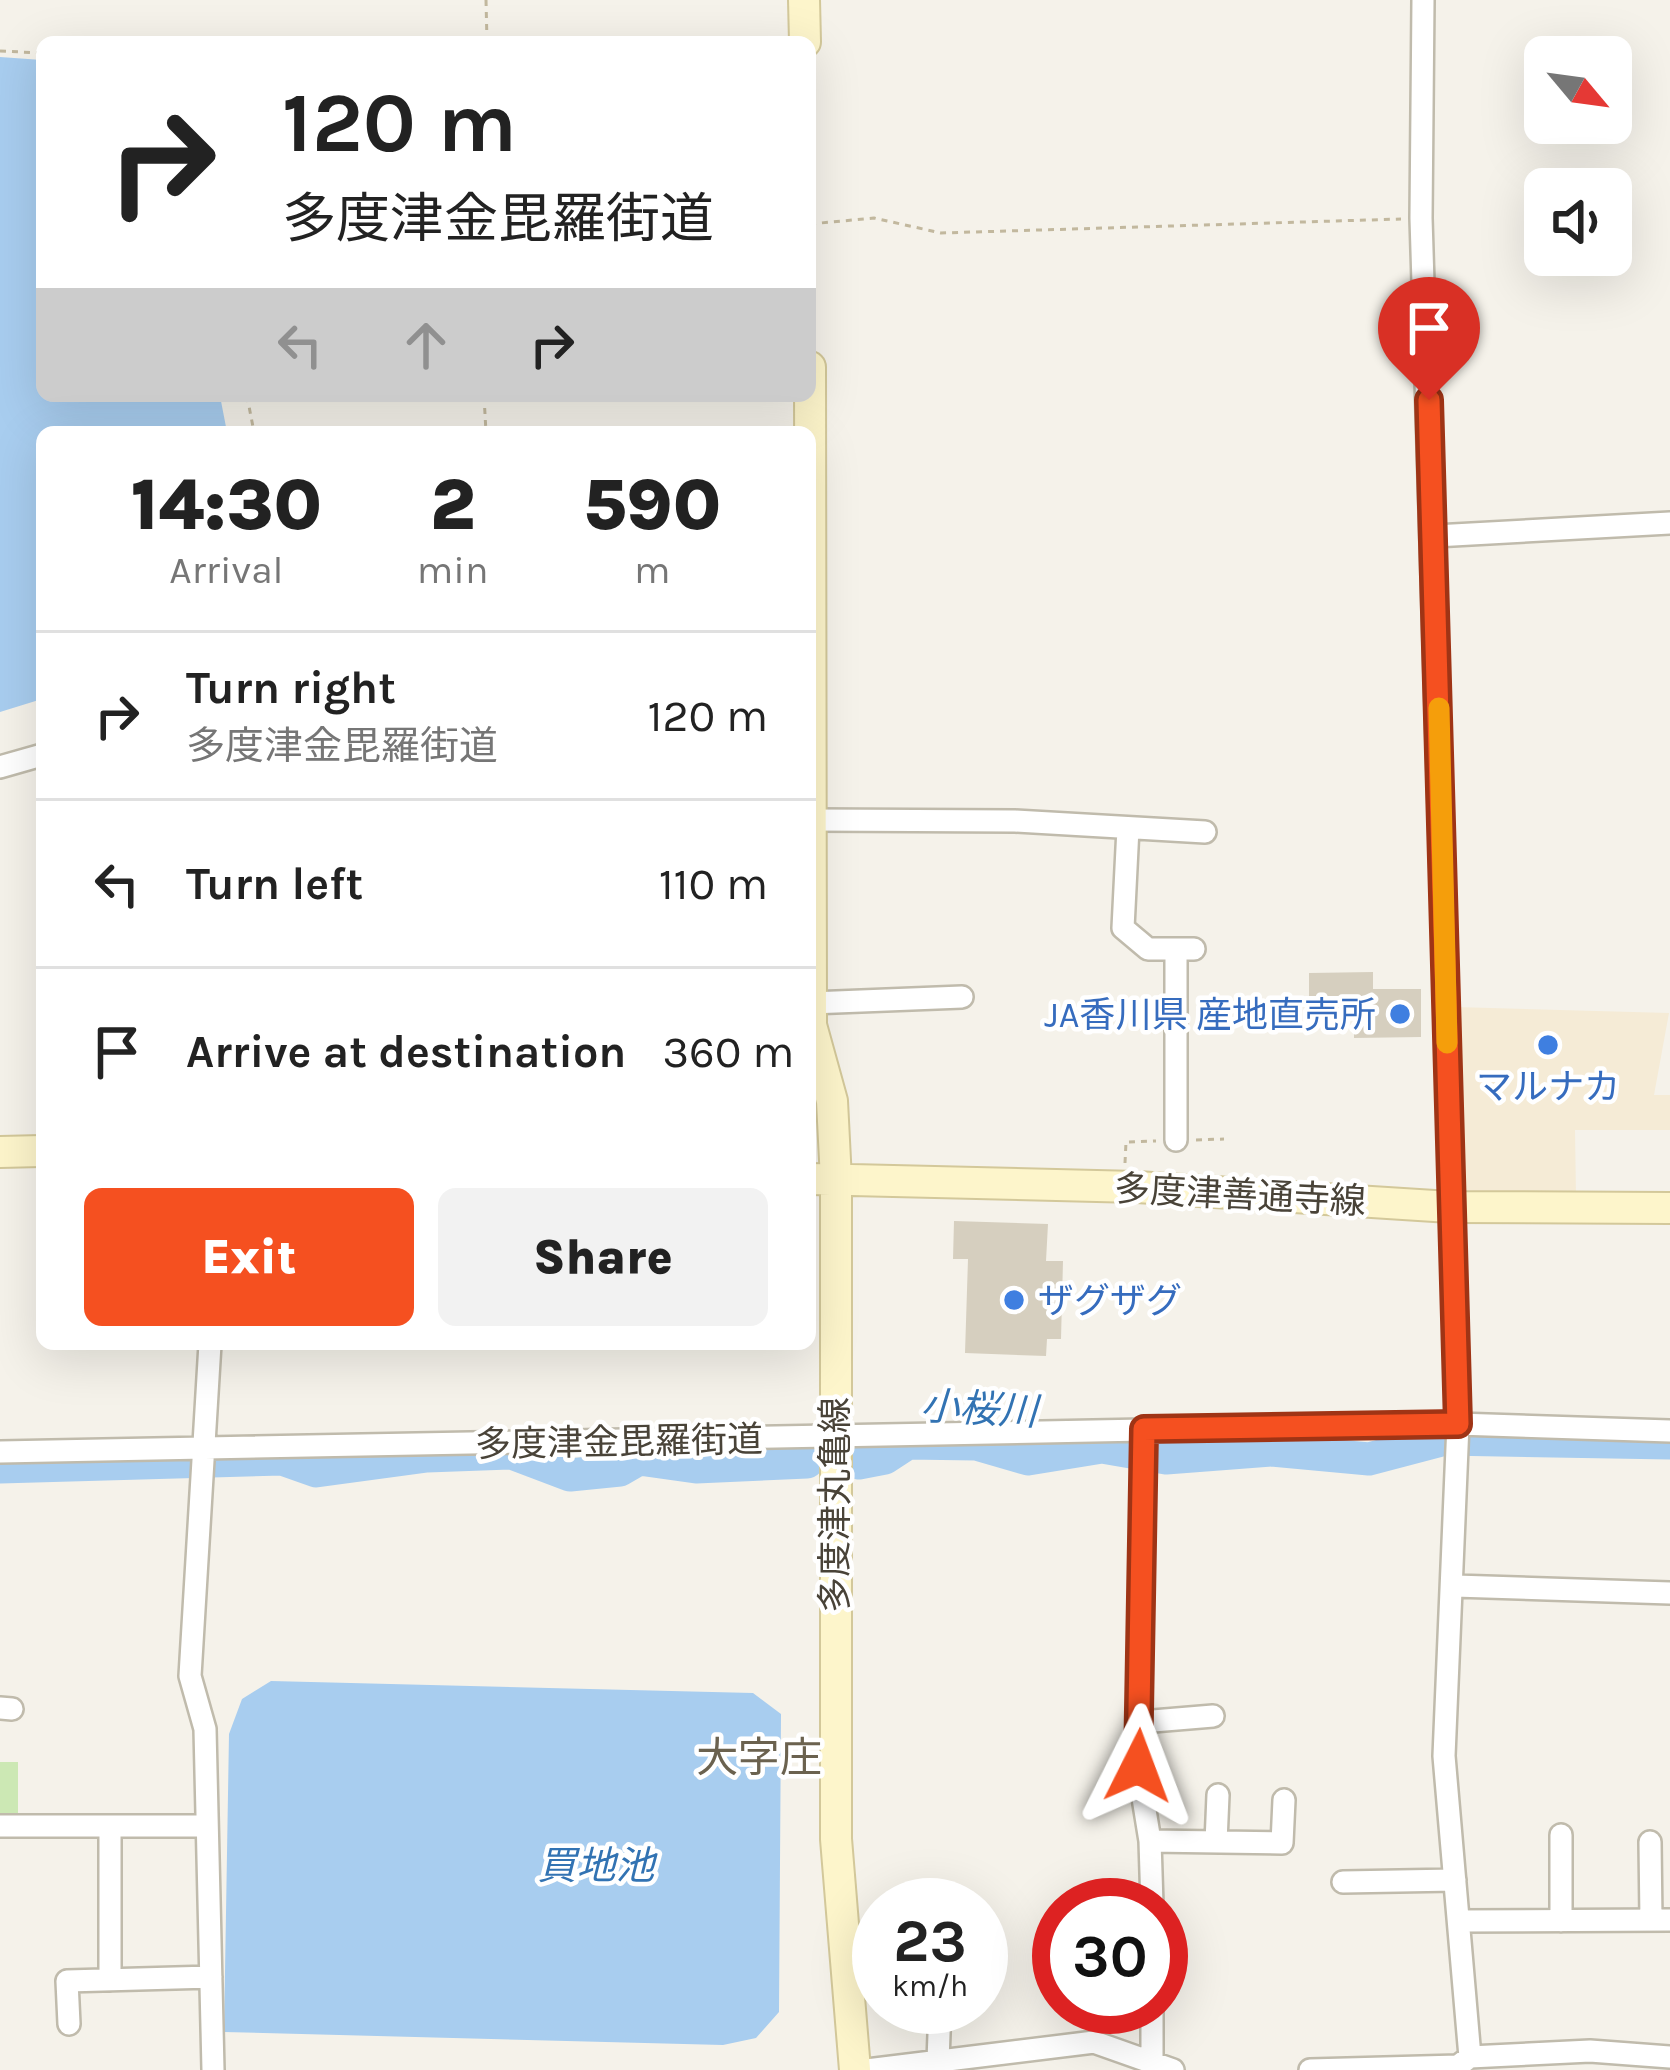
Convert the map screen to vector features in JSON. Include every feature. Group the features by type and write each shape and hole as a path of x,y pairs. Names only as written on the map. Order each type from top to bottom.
{"main road":[{"path":"804,0 805,36"},
{"name":"多度津丸亀線","path":"816,1042 832,1101 823,1180 833,1436 836,1839 873,2069"},
{"path":"0,1152 36,1151"},
{"name":"多度津善通寺線","path":"823,1180 1137,1187 1450,1207 1670,1208"}],"street":[{"path":"1423,0 1421,218 1435,536 1458,1434 1455,1586 1444,1756 1459,1922 1462,2064"},
{"path":"1435,536 1670,523"},
{"path":"0,767 36,757"},
{"path":"816,820 1204,832"},
{"path":"1128,828 1123,928 1148,949 1185,949 1176,1140"},
{"path":"816,1003 962,997"},
{"path":"210,1350 190,1676 205,1729 213,2070"},
{"name":"多度津金毘羅街道","path":"0,1452 833,1436 902,1430 1144,1445 1670,1431"},
{"path":"1144,1445 1138,1766 1151,1878"},
{"path":"1455,1586 1670,1593"},
{"path":"1141,1722 1213,1716"},
{"path":"1216,1842 1218,1795"},
{"path":"1150,1841 1282,1843 1284,1800"},
{"path":"0,1826 207,1826"},
{"path":"110,1826 110,1980"},
{"path":"1561,1921 1562,1835"},
{"path":"1459,1922 1661,1920 1650,1842"},
{"path":"1343,1882 1455,1880"},
{"path":"69,2024 67,1981 211,1977"},
{"path":"938,2061 939,2034"},
{"path":"1156,2034 1162,2068"},
{"path":"873,2069 923,2067 938,2061 1094,2042 1162,2068"},
{"path":"1310,2070 1462,2064 1590,2051 1670,2057"}],"path":[{"path":"486,0 487,36"},
{"path":"0,52 36,53"},
{"path":"816,223 874,218 940,233 1421,218"}],"shaded area":[{"path":"1455,1007 1669,1013 1654,1095 1670,1095 1670,1130 1575,1130 1576,1197 1457,1190"}],"green space":[{"path":"0,1762 18,1762 18,1819 0,1819"}],"water":[{"path":"0,57 36,60 36,402 221,402 226,426 36,426 36,701 0,712"},
{"name":"買地池","path":"271,1681 753,1693 781,1714 779,2012 756,2038 723,2045 224,2032 229,1734 242,1699"}],"building":[{"path":"1373,972 1373,989 1421,989 1421,1037 1354,1038 1354,1010 1309,1011 1309,973"},
{"name":"ザグザグ","path":"954,1221 1048,1224 1046,1261 1063,1261 1061,1339 1047,1339 1046,1356 965,1353 968,1259 953,1259"}],"waterway":[{"name":"小桜川","path":"859,1463 885,1458 908,1443 976,1444 1028,1459 1102,1447 1166,1458 1272,1450 1369,1459 1445,1439 1670,1443"},
{"name":"小桜川","path":"0,1467 282,1459 316,1471 427,1456 512,1453 570,1475 620,1470 639,1459 696,1467 807,1462"}],"slow traffic":[{"path":"1439,708 1447,1043"}],"place":[{"name":"JA香川県 産地直売所","path":"1400,1014"},
{"name":"マルナカ","path":"1548,1045"},
{"name":"ザグザグ","path":"1014,1300"}],"district":[{"name":"大字庄","path":"759,1757"}],"route":[{"path":"1138,1766 1144,1429 1458,1424 1429,400"}]}
